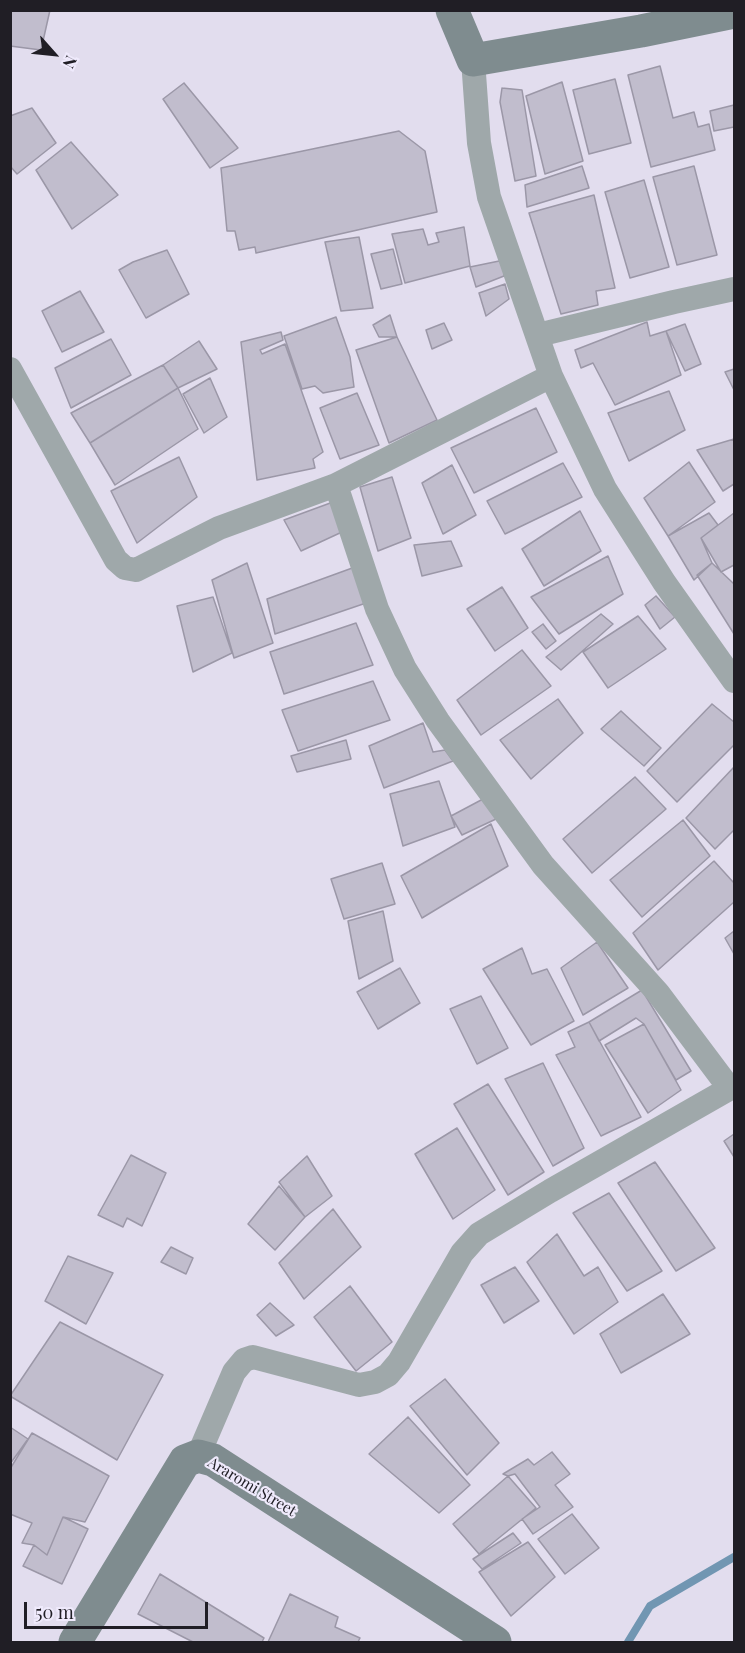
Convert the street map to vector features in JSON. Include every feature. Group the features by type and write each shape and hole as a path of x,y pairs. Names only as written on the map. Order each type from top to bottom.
{"street":[{"path":"452,10 473,60 479,143 489,197 551,376 605,489 664,582 735,681"},
{"path":"473,60 735,12"},
{"path":"538,335 735,289"},
{"path":"10,369 116,560 125,568 136,570 219,528 336,485 551,376"},
{"path":"198,1456 234,1372 244,1360 253,1357 359,1385 375,1382 388,1375 399,1362 462,1253 479,1234 732,1088 658,993 543,865 438,721 405,669 377,609 336,485"},
{"name":"Araromi Street","path":"75,1642 185,1461 198,1456 213,1460 495,1642"}],"building":[{"path":"11,10 50,10 41,50 10,46"},
{"path":"660,66 673,118 694,112 698,127 709,124 715,150 651,167 628,75"},
{"path":"615,79 631,143 589,154 573,90"},
{"path":"562,82 583,161 545,174 526,96"},
{"path":"184,83 238,148 210,168 163,99"},
{"path":"502,88 522,90 536,176 515,181 500,102"},
{"path":"734,105 734,127 714,131 710,111"},
{"path":"32,108 56,143 17,174 10,166 10,116"},
{"path":"399,131 425,151 437,212 256,253 255,247 239,250 235,231 227,231 221,168"},
{"path":"71,142 118,195 72,229 36,170"},
{"path":"582,166 589,188 527,207 525,185"},
{"path":"694,166 717,255 677,265 653,177"},
{"path":"644,180 669,267 630,278 605,192"},
{"path":"594,195 615,288 596,291 598,305 561,314 529,213"},
{"path":"464,227 470,266 405,283 392,234 423,229 428,245 439,242 436,233"},
{"path":"359,237 373,308 341,311 325,242"},
{"path":"393,249 402,284 381,289 371,254"},
{"path":"167,250 189,294 146,318 119,270 133,262"},
{"path":"504,260 504,276 476,287 470,267"},
{"path":"505,284 509,299 486,316 479,293"},
{"path":"80,291 104,332 62,352 42,311"},
{"path":"390,315 397,337 379,337 373,325"},
{"path":"336,317 350,357 354,387 323,393 315,386 302,389 284,336"},
{"path":"647,322 650,336 666,331 681,375 615,405 593,363 581,368 575,350"},
{"path":"444,323 452,340 432,349 426,330"},
{"path":"685,324 701,364 685,371 666,331"},
{"path":"281,332 283,340 260,350 262,354 285,344 323,452 313,459 315,468 257,480 241,342"},
{"path":"397,337 437,420 389,443 356,350"},
{"path":"111,339 131,375 71,408 55,368"},
{"path":"199,341 217,369 178,388 163,365"},
{"path":"163,365 178,388 90,443 71,413"},
{"path":"734,369 734,390 725,372"},
{"path":"210,378 227,417 204,433 183,394"},
{"path":"178,388 198,429 115,485 90,443"},
{"path":"669,391 685,430 629,461 608,413"},
{"path":"357,393 379,445 340,459 320,408"},
{"path":"536,408 557,452 474,493 451,448"},
{"path":"734,439 734,484 723,491 697,450"},
{"path":"179,457 197,497 137,543 111,491"},
{"path":"689,462 715,502 668,536 644,498"},
{"path":"563,463 582,497 505,534 487,501"},
{"path":"452,465 476,515 443,534 422,483"},
{"path":"392,477 411,538 378,551 360,487"},
{"path":"333,502 342,532 301,551 284,520"},
{"path":"580,511 601,551 544,586 522,549"},
{"path":"709,513 718,525 701,538 712,563 694,580 668,536"},
{"path":"734,513 734,565 721,572 701,538"},
{"path":"451,541 462,566 422,576 414,545"},
{"path":"608,556 623,594 559,634 531,597"},
{"path":"247,563 273,643 234,658 212,580"},
{"path":"712,563 734,584 734,634 697,575"},
{"path":"355,567 369,602 275,634 267,599"},
{"path":"502,587 528,628 495,651 467,609"},
{"path":"656,596 675,617 660,629 645,605"},
{"path":"213,597 232,653 193,672 177,606"},
{"path":"601,614 613,624 561,670 546,657"},
{"path":"638,616 666,649 608,688 583,652"},
{"path":"356,623 373,665 284,694 270,652"},
{"path":"543,624 556,641 546,649 532,632"},
{"path":"522,650 551,686 481,735 457,700"},
{"path":"373,681 390,720 298,751 282,710"},
{"path":"558,699 583,733 531,779 500,740"},
{"path":"712,704 734,722 734,745 677,802 647,771"},
{"path":"621,711 661,748 644,766 601,729"},
{"path":"423,723 433,752 445,750 453,761 384,788 369,746"},
{"path":"346,740 351,759 297,772 291,756"},
{"path":"734,767 734,830 715,849 686,818"},
{"path":"635,777 666,809 592,873 563,839"},
{"path":"439,781 455,827 403,846 390,794"},
{"path":"483,799 496,819 462,835 451,816"},
{"path":"683,820 710,856 642,917 610,880"},
{"path":"491,824 508,866 422,918 401,876"},
{"path":"714,861 734,883 734,902 658,970 633,933"},
{"path":"382,863 395,904 344,919 331,879"},
{"path":"383,911 393,961 359,979 348,921"},
{"path":"734,931 734,954 725,938"},
{"path":"597,942 628,988 583,1015 561,968"},
{"path":"522,948 532,974 547,969 574,1021 531,1045 483,969"},
{"path":"400,968 420,1003 378,1029 357,992"},
{"path":"642,990 691,1071 676,1080 644,1024 636,1018 599,1041 589,1022"},
{"path":"481,996 508,1048 477,1064 450,1009"},
{"path":"589,1022 641,1117 601,1136 556,1055 575,1047 568,1032"},
{"path":"644,1024 681,1090 648,1113 605,1045"},
{"path":"543,1063 584,1148 553,1166 505,1079"},
{"path":"488,1084 544,1172 508,1195 454,1104"},
{"path":"457,1128 495,1190 453,1219 415,1154"},
{"path":"734,1134 734,1157 724,1141"},
{"path":"131,1155 166,1173 142,1226 127,1218 123,1227 98,1215"},
{"path":"307,1156 332,1196 305,1217 279,1182"},
{"path":"655,1162 715,1248 676,1271 618,1183"},
{"path":"279,1186 305,1217 275,1250 248,1224"},
{"path":"609,1193 662,1271 627,1291 573,1213"},
{"path":"333,1209 361,1247 304,1299 279,1263"},
{"path":"557,1234 584,1276 598,1267 618,1302 574,1334 527,1262"},
{"path":"171,1247 193,1258 186,1274 161,1262"},
{"path":"68,1256 113,1273 86,1324 45,1301"},
{"path":"515,1267 539,1301 504,1323 481,1285"},
{"path":"350,1286 392,1342 356,1371 314,1317"},
{"path":"663,1294 690,1334 621,1373 600,1334"},
{"path":"270,1303 294,1325 276,1336 257,1315"},
{"path":"60,1322 163,1375 117,1460 10,1396"},
{"path":"445,1379 499,1443 467,1475 410,1406"},
{"path":"408,1417 470,1485 439,1513 369,1454"},
{"path":"10,1427 28,1439 10,1464"},
{"path":"32,1433 109,1476 85,1522 63,1517 47,1555 34,1545 22,1543 32,1523 10,1514 10,1469"},
{"path":"552,1452 570,1474 555,1485 573,1507 533,1534 522,1519 540,1507 515,1474 508,1476 503,1474 528,1459 534,1465"},
{"path":"508,1476 536,1508 479,1554 453,1524"},
{"path":"572,1514 599,1548 565,1574 538,1539"},
{"path":"63,1517 88,1529 62,1584 23,1566 34,1545 47,1555"},
{"path":"513,1533 521,1543 482,1569 473,1559"},
{"path":"528,1542 555,1577 511,1616 479,1572"},
{"path":"160,1574 264,1638 262,1642 193,1642 138,1614"},
{"path":"290,1594 338,1617 335,1627 360,1638 358,1642 268,1642"}],"waterway":[{"path":"628,1642 650,1606 734,1557"}]}
